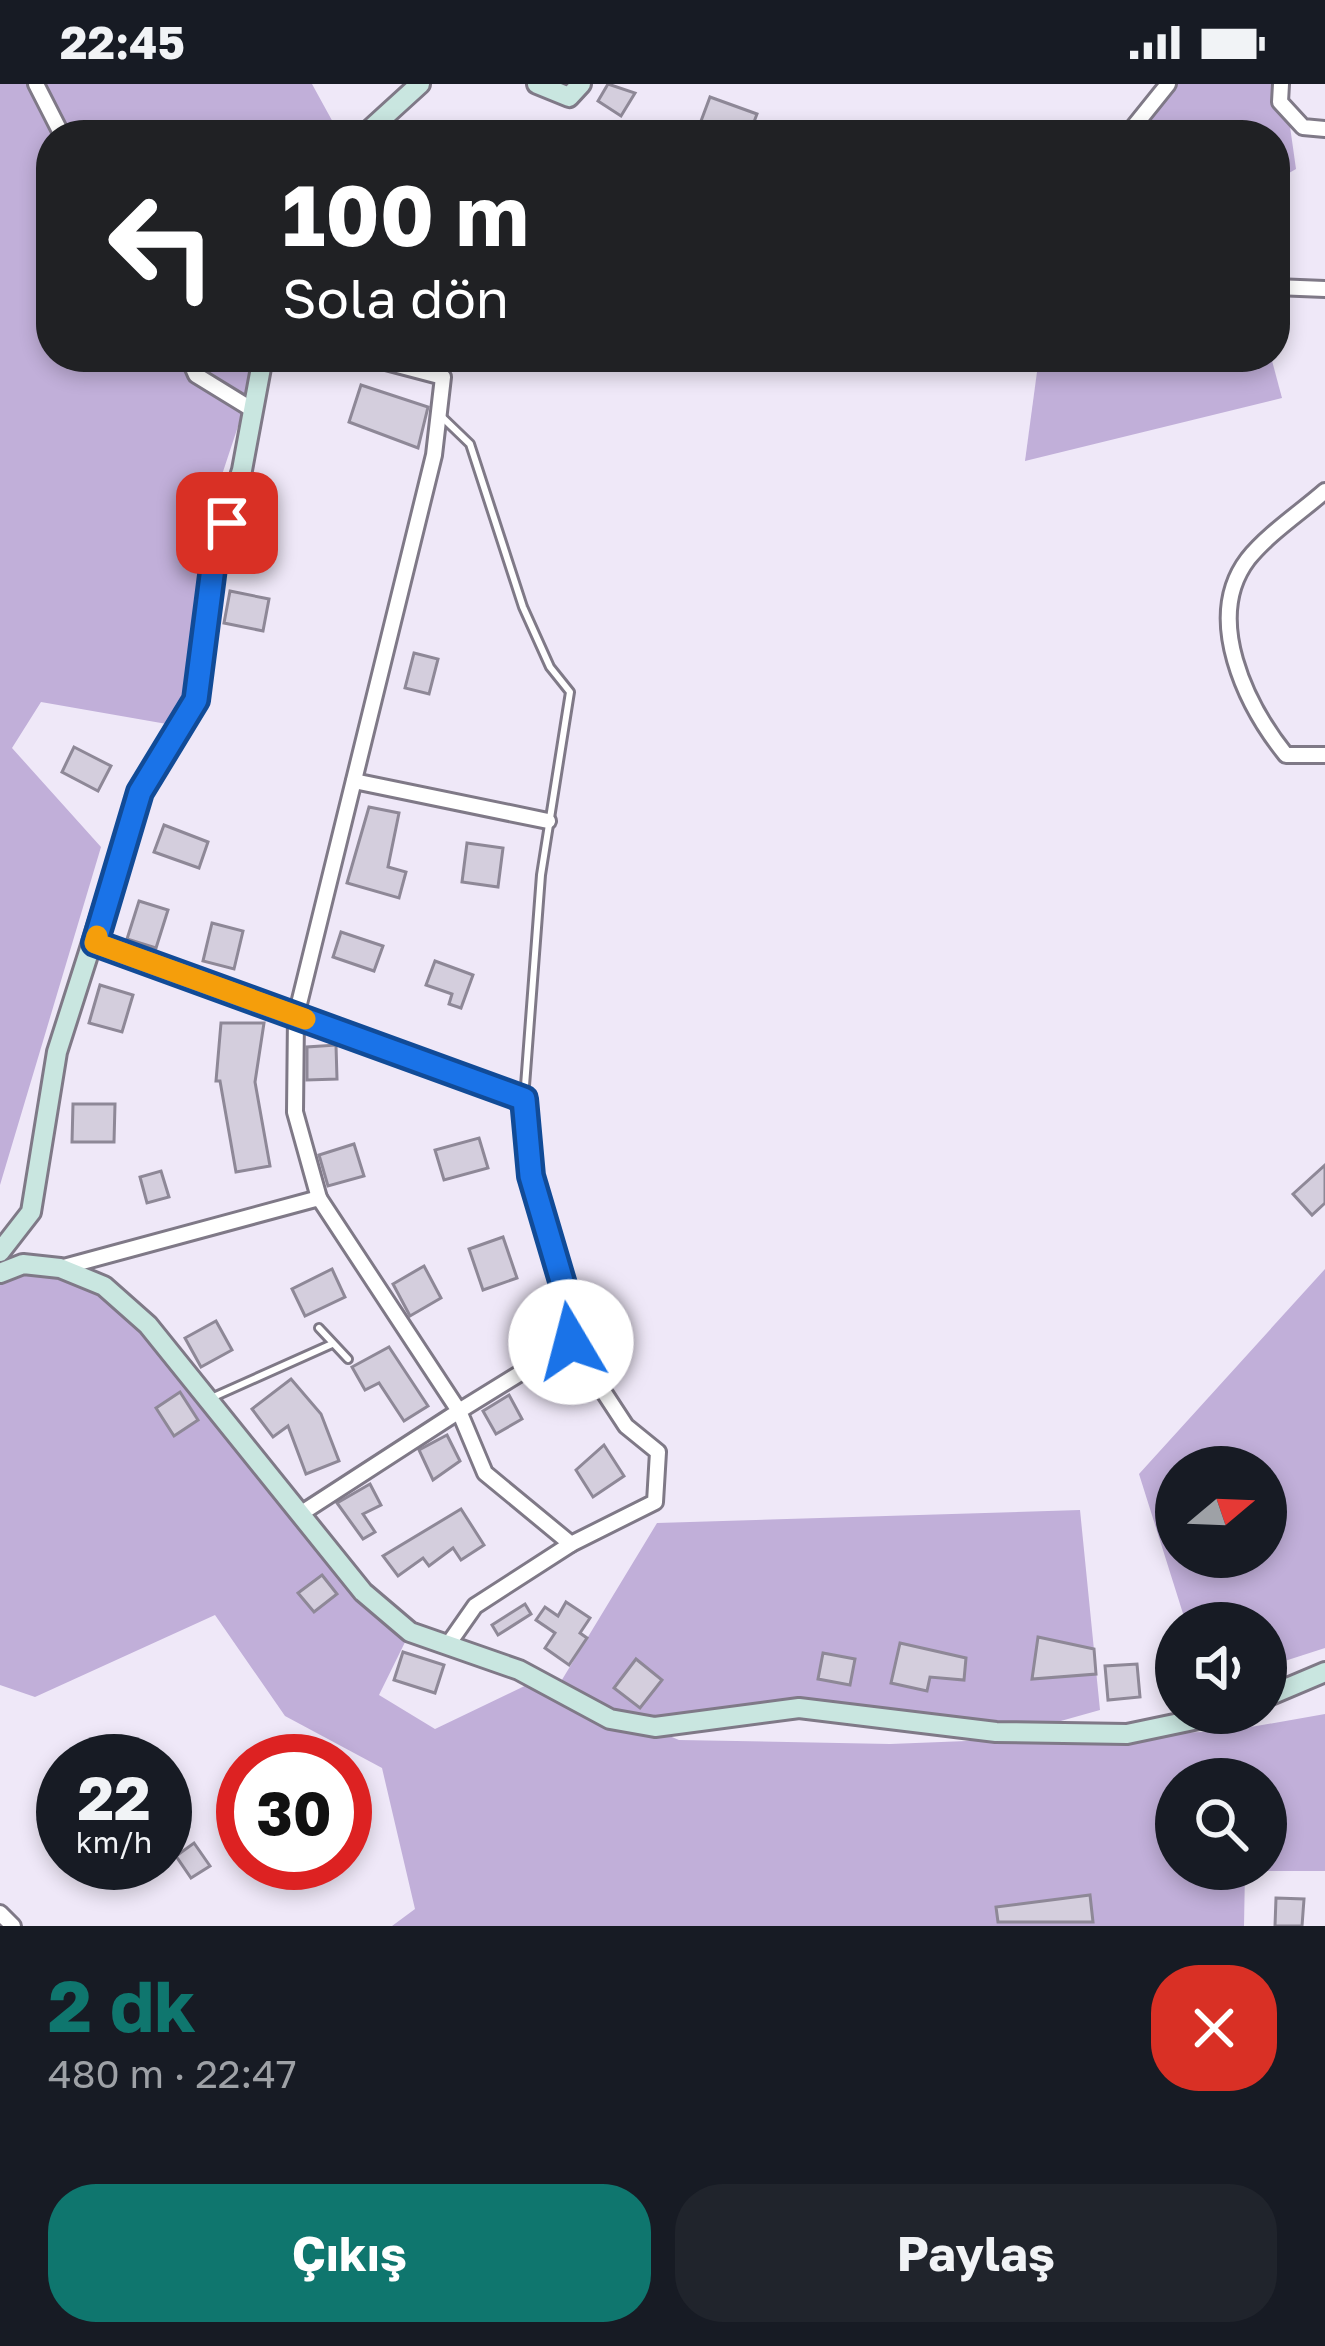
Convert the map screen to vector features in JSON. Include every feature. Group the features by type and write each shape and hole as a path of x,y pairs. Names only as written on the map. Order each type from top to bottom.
{"street":[{"path":"35,84 54,120"},
{"path":"380,120 420,84"},
{"path":"537,84 569,97 581,84"},
{"path":"1139,120 1168,84"},
{"path":"1281,84 1280,103 1296,122 1325,129"},
{"path":"1290,288 1325,289"},
{"path":"195,372 253,410"},
{"path":"0,1252 32,1212 57,1052 140,792 196,700 214,560 242,470 260,372"},
{"path":"424,372 443,377 434,455 296,1016 295,1112 319,1198 459,1411 485,1473 572,1544"},
{"path":"1325,491 1248,559 1231,594 1228,639 1265,729 1286,755 1325,755"},
{"path":"354,781 548,821"},
{"path":"95,943 524,1099 531,1176 567,1298 571,1342 626,1426 658,1452 655,1502 572,1544 475,1606 447,1646"},
{"path":"60,1268 319,1198"},
{"path":"0,1273 23,1264 60,1268 104,1286 148,1325 363,1592 410,1632 519,1670 610,1719 656,1727 777,1707 996,1732 1127,1734 1155,1728"},
{"path":"300,1514 571,1342"},
{"path":"1287,1687 1325,1672"},
{"path":"0,1913 14,1926"}],"lane":[{"path":"439,414 470,444 523,607 550,667 570,692 548,821 524,1099"},
{"path":"319,1328 348,1358"},
{"path":"208,1399 332,1344"}],"shaded area":[{"path":"0,84 312,84 332,120 36,120 36,372 256,372 206,523 209,592 184,727 41,702 12,748 101,847 0,1185"},
{"path":"1166,84 1284,84 1289,120 1136,120"},
{"path":"1290,126 1296,169 1290,172"},
{"path":"1037,372 1275,372 1282,398 1025,461"},
{"path":"23,1264 124,1304 363,1592 410,1632 379,1695 435,1729 537,1680 557,1688 657,1523 1080,1510 1100,1710 1018,1733 799,1708 655,1727 629,1719 679,1740 890,1744 1287,1734 1287,1721 1325,1714 1325,1871 1287,1871 1287,1758 1155,1758 1155,1890 1245,1890 1244,1926 392,1926 415,1909 382,1768 372,1763 372,1734 319,1734 285,1716 215,1615 35,1697 0,1685 0,1276"},
{"path":"1325,1269 1325,1648 1287,1660 1287,1602 1179,1602 1172,1578 1287,1578 1287,1446 1164,1446"},
{"path":"1155,1456 1155,1525 1139,1474"}],"building":[{"path":"608,84 635,93 621,116 598,101"},
{"path":"710,97 757,114 755,120 701,120"},
{"path":"361,385 428,407 418,448 349,422"},
{"path":"230,591 269,599 263,631 224,623"},
{"path":"414,653 438,659 429,694 405,688"},
{"path":"74,747 111,766 98,791 62,772"},
{"path":"369,807 399,813 388,867 406,872 399,898 347,883"},
{"path":"164,825 208,842 199,868 154,852"},
{"path":"467,843 503,848 498,887 462,882"},
{"path":"139,901 168,910 156,948 127,939"},
{"path":"212,923 243,931 234,969 203,961"},
{"path":"341,932 383,946 374,971 333,957"},
{"path":"435,961 473,975 461,1008 449,1004 452,994 426,985"},
{"path":"100,985 133,995 122,1032 89,1023"},
{"path":"221,1023 264,1023 255,1082 270,1166 236,1172 220,1081 216,1081"},
{"path":"336,1045 337,1079 307,1080 307,1047"},
{"path":"73,1104 115,1104 114,1142 72,1142"},
{"path":"479,1138 488,1168 444,1180 435,1150"},
{"path":"354,1144 364,1176 328,1186 319,1155"},
{"path":"1325,1165 1325,1203 1312,1215 1293,1194"},
{"path":"161,1171 169,1197 147,1203 140,1177"},
{"path":"503,1237 517,1278 483,1290 469,1249"},
{"path":"424,1266 441,1298 410,1316 393,1284"},
{"path":"332,1269 345,1297 305,1316 292,1289"},
{"path":"216,1321 232,1350 201,1367 185,1338"},
{"path":"389,1347 428,1406 404,1421 379,1383 365,1390 352,1367"},
{"path":"291,1379 321,1414 339,1461 306,1474 288,1426 273,1437 252,1409"},
{"path":"180,1392 198,1420 174,1436 156,1408"},
{"path":"509,1395 522,1419 496,1434 483,1411"},
{"path":"447,1435 460,1461 433,1480 419,1450"},
{"path":"604,1445 624,1476 593,1497 576,1470"},
{"path":"370,1484 381,1505 363,1514 375,1532 363,1539 337,1503"},
{"path":"461,1509 484,1545 461,1560 453,1548 429,1566 423,1558 398,1576 383,1556"},
{"path":"322,1575 337,1594 314,1612 298,1593"},
{"path":"566,1602 590,1618 580,1633 587,1638 569,1665 545,1648 555,1633 536,1620 545,1607 558,1616"},
{"path":"525,1604 531,1614 498,1635 492,1625"},
{"path":"1038,1637 1094,1649 1096,1674 1032,1679"},
{"path":"900,1643 966,1658 964,1680 930,1677 927,1691 891,1683"},
{"path":"403,1652 444,1665 435,1693 394,1680"},
{"path":"823,1653 855,1659 850,1685 818,1679"},
{"path":"636,1659 662,1680 640,1708 614,1688"},
{"path":"1137,1664 1140,1697 1108,1700 1105,1666"},
{"path":"192,1844 210,1866 192,1877"},
{"path":"1090,1895 1093,1922 998,1922 996,1907"},
{"path":"1276,1898 1304,1899 1302,1926 1275,1926"}],"slow traffic":[{"path":"97,936 95,943 305,1019"}],"route":[{"path":"227,523 214,560 196,700 184,727 140,792 95,943 524,1099 531,1176 567,1298 571,1342"}]}
